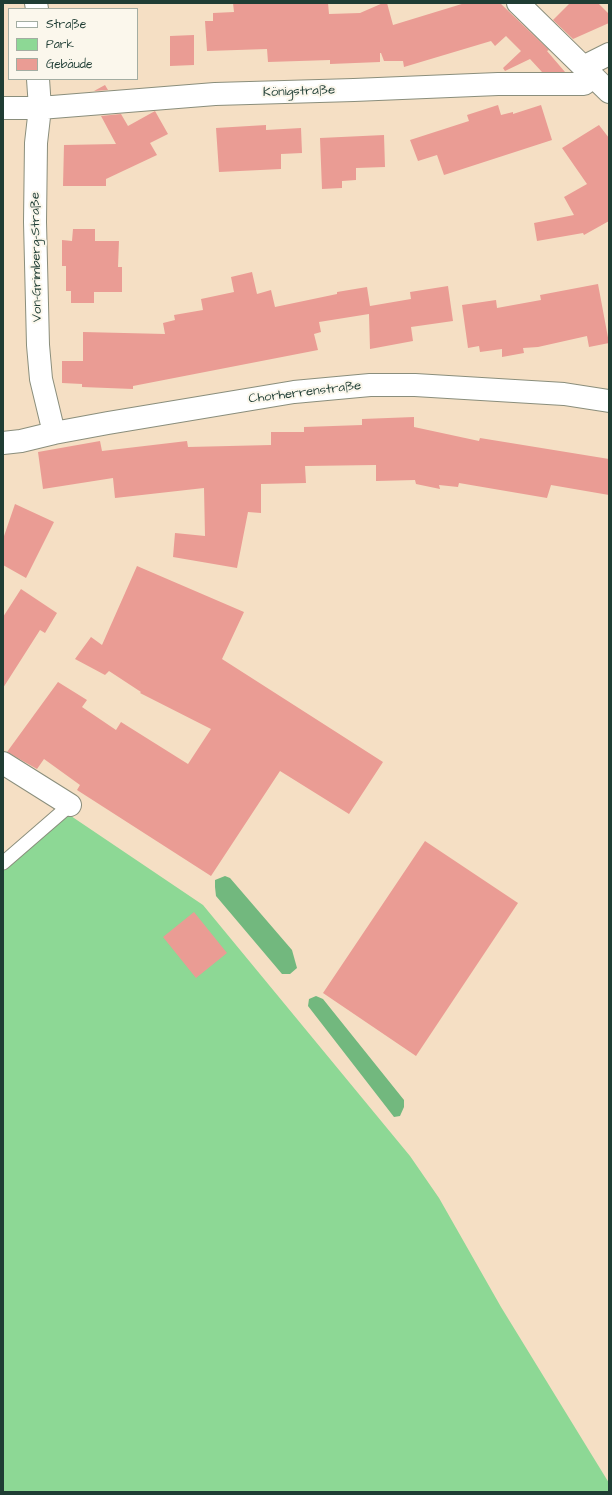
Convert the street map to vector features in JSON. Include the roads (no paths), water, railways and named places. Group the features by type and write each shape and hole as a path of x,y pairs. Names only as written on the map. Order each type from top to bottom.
{"street":[{"path":"518,3 609,92"},
{"name":"Königstraße","path":"3,108 40,108 215,94 498,84 584,84 588,71 609,54"},
{"name":"Von-Grimberg-Straße","path":"38,80 40,108 36,143 35,222 38,345 41,379 54,433"},
{"name":"Chorherrenstraße","path":"3,443 294,392 370,384 415,385 564,394 609,401"},
{"path":"3,762 70,805"}],"lane":[{"path":"3,863 70,805"}]}
